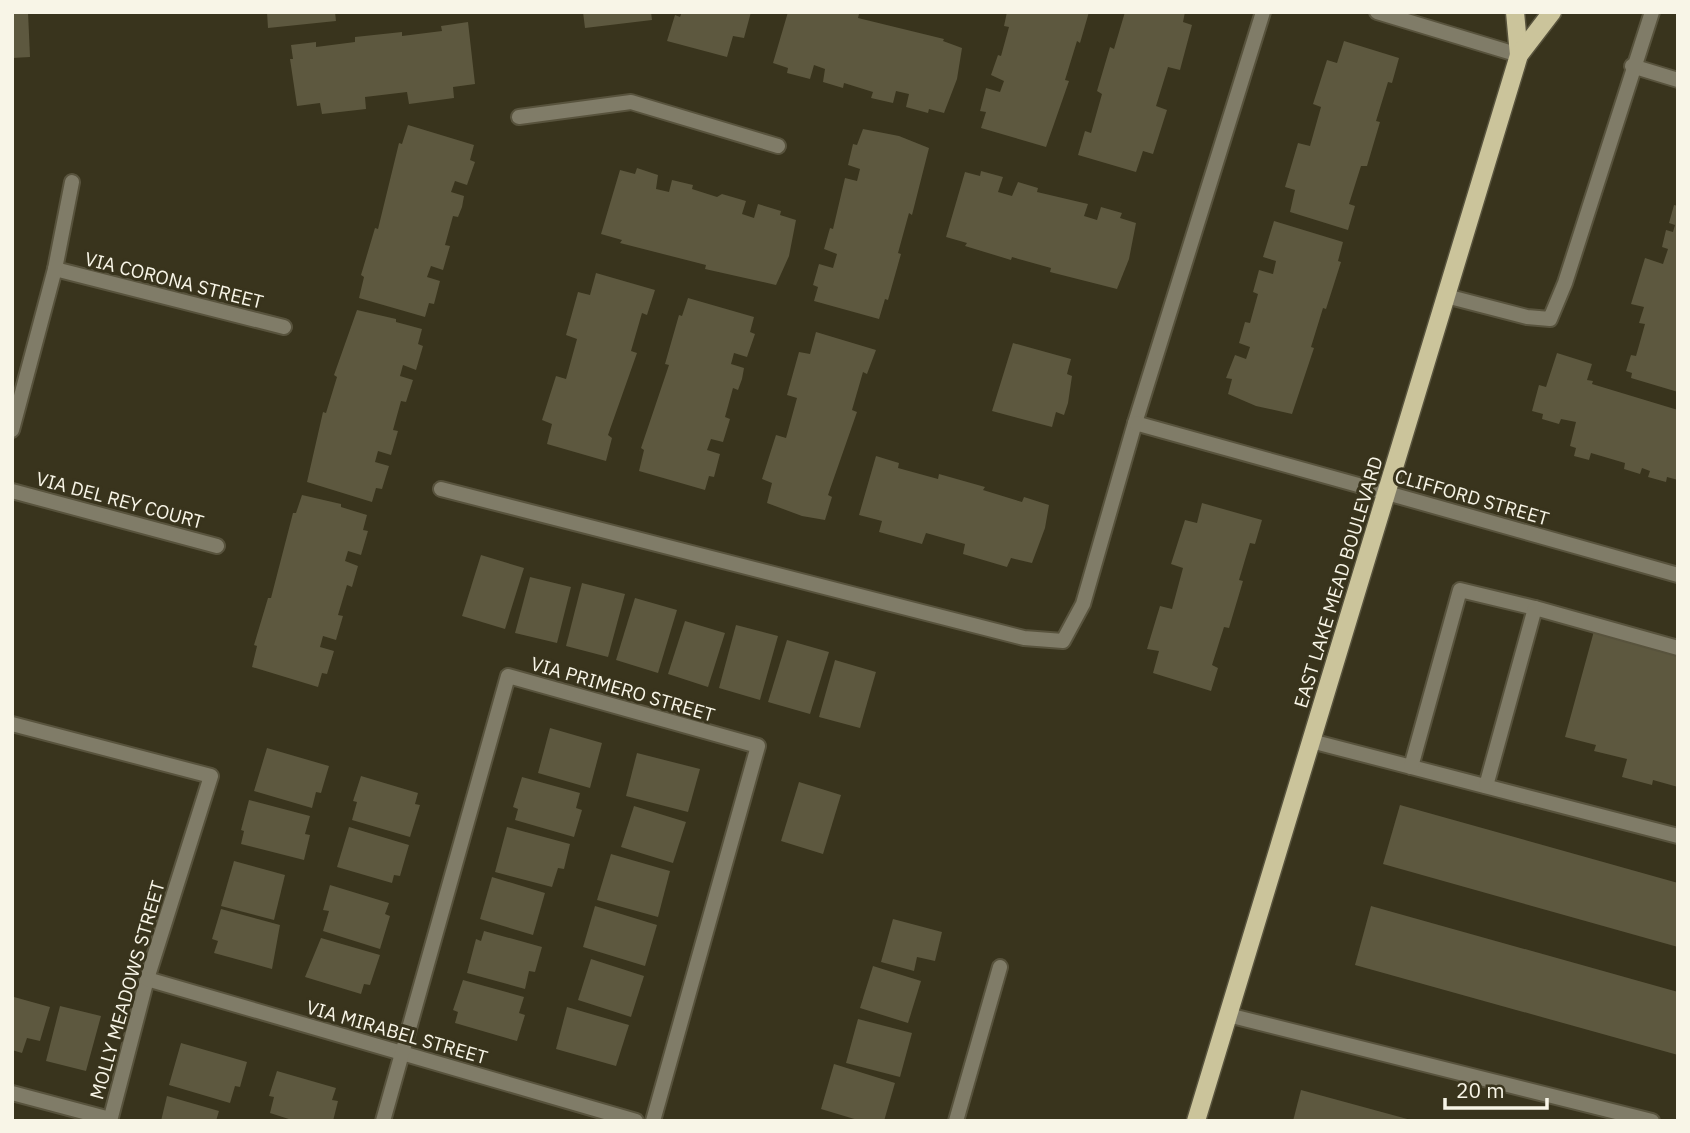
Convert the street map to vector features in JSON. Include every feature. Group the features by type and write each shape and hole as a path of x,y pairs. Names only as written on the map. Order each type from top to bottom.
{"main road":[{"name":"EAST LAKE MEAD BOULEVARD","path":"1515,12 1519,55"},
{"name":"EAST LAKE MEAD BOULEVARD","path":"1196,1121 1519,55 1552,12"}],"street":[{"path":"441,489 1024,638 1063,641 1083,604 1135,423 1263,12"},
{"path":"1377,12 1519,55"},
{"path":"1446,296 1527,317 1550,320 1565,282 1632,66 1652,12"},
{"path":"1632,66 1678,80"},
{"path":"519,117 631,102 778,146"},
{"path":"12,430 19,381 55,269 72,182"},
{"name":"VIA CORONA STREET","path":"55,269 284,327"},
{"name":"CLIFFORD STREET","path":"1135,423 1678,575"},
{"name":"VIA DEL REY COURT","path":"12,491 217,546"},
{"path":"1411,767 1460,590 1678,648"},
{"path":"1486,786 1535,608"},
{"name":"VIA PRIMERO STREET","path":"383,1121 508,676 758,746 653,1121"},
{"name":"MOLLY MEADOWS STREET","path":"12,724 211,776 147,979 110,1120 12,1093"},
{"path":"1311,741 1678,836"},
{"path":"956,1121 1000,967"},
{"name":"VIA MIRABEL STREET","path":"147,979 636,1121"},
{"path":"1228,1015 1652,1121"}],"building":[{"path":"12,12 28,12 30,57 12,58"},
{"path":"267,12 335,12 336,21 268,28"},
{"path":"583,12 651,12 652,20 585,28"},
{"path":"682,12 751,12 744,38 733,36 727,57 667,41 675,15 680,17"},
{"path":"788,12 852,12 859,14 858,18 944,39 943,41 962,48 957,79 944,113 929,109 928,113 906,107 909,94 896,91 893,103 871,98 873,92 844,83 843,88 823,82 825,69 814,65 810,79 787,73 788,68 773,63"},
{"path":"1007,12 1089,12 1080,43 1077,41 1065,80 1069,81 1046,147 981,128 986,112 980,111 986,88 1000,92 1004,81 991,75 998,55 1001,56 1009,27 1004,26"},
{"path":"1125,12 1185,12 1183,22 1192,25 1180,70 1168,67 1156,106 1167,110 1153,154 1143,151 1136,172 1078,155 1085,131 1091,133 1102,94 1097,91 1110,47 1114,49"},
{"path":"468,22 475,84 453,87 454,98 409,104 407,92 365,97 366,109 322,114 320,103 297,106 290,59 293,59 291,45 316,42 316,47 355,42 355,37 402,32 402,36 442,31 441,26"},
{"path":"1344,41 1399,58 1392,83 1388,82 1376,121 1380,122 1367,166 1361,166 1349,204 1355,206 1348,230 1290,212 1295,190 1285,187 1298,143 1310,146 1321,107 1313,104 1327,60 1337,63"},
{"path":"408,125 474,145 470,160 475,162 467,185 455,181 451,192 464,196 462,207 458,217 453,216 445,245 450,246 443,270 431,266 427,277 440,281 434,304 429,303 425,317 359,298 364,277 361,275 375,228 378,229 399,143 402,144"},
{"path":"863,129 899,136 929,148 912,215 909,213 898,253 901,254 888,300 885,299 879,319 814,301 818,287 813,285 819,264 833,268 837,254 824,249 830,228 833,229 845,178 857,181 860,169 848,165 853,144 857,145"},
{"path":"637,168 658,175 656,189 669,192 672,180 693,185 692,189 717,197 722,194 746,201 742,214 754,218 758,204 781,211 780,215 796,220 789,256 776,285 705,269 706,265 620,243 622,240 601,234 620,170 635,174"},
{"path":"981,171 1003,177 998,192 1012,196 1018,182 1038,188 1037,192 1088,204 1084,216 1097,220 1101,207 1122,213 1120,218 1136,223 1129,259 1117,289 1050,272 1051,268 1012,257 1011,260 965,246 967,243 946,237 965,172 980,176"},
{"path":"1674,205 1678,206 1678,392 1631,378 1632,373 1626,371 1631,355 1636,356 1645,324 1639,323 1644,307 1631,304 1645,258 1663,264 1668,249 1662,247 1666,230 1673,232 1675,225 1669,223"},
{"path":"1274,221 1343,242 1338,261 1341,262 1326,309 1323,308 1311,347 1314,348 1292,414 1256,406 1228,394 1232,379 1226,378 1235,355 1246,359 1250,347 1239,343 1245,322 1250,323 1258,294 1253,292 1259,270 1273,274 1276,261 1263,257"},
{"path":"596,273 655,290 647,315 642,313 631,351 637,353 608,435 612,438 606,461 547,444 552,424 542,420 556,376 566,379 577,339 566,335 578,292 590,295"},
{"path":"688,298 754,317 750,332 755,334 747,357 734,353 731,364 744,368 742,379 738,390 733,388 725,417 730,419 723,442 711,439 707,450 720,454 714,477 709,476 705,490 639,471 644,450 641,448 669,365 665,364 679,315 682,316"},
{"path":"357,310 396,319 396,322 422,329 418,344 423,346 416,370 403,365 400,376 413,380 406,402 401,401 393,430 398,431 391,455 378,451 375,462 389,466 382,489 376,488 372,502 307,482 323,412 326,413 337,377 334,375"},
{"path":"816,332 876,350 867,374 863,372 852,410 857,412 828,495 832,497 825,520 802,516 767,503 772,483 762,479 776,435 786,438 797,398 787,395 799,352 810,354"},
{"path":"1013,343 1071,359 1067,374 1072,376 1068,403 1064,415 1056,412 1052,427 992,411"},
{"path":"1557,353 1592,364 1587,380 1593,381 1592,384 1678,410 1678,480 1667,477 1666,482 1648,477 1650,471 1642,468 1640,474 1624,469 1625,463 1591,453 1589,460 1574,456 1576,448 1570,446 1576,422 1561,419 1559,424 1542,419 1543,414 1532,411 1539,385 1546,387"},
{"path":"876,456 899,463 898,468 938,479 939,474 985,487 983,490 1022,502 1024,497 1049,505 1045,528 1032,563 1011,558 1007,567 963,554 965,544 926,533 922,544 879,532 882,521 859,515"},
{"path":"302,495 341,504 341,507 367,515 363,530 368,531 361,555 348,551 345,561 358,566 352,587 347,585 338,615 343,616 336,640 323,636 320,647 334,651 327,674 322,673 318,687 252,667 257,646 254,645 268,598 271,598 293,513 296,513"},
{"path":"1202,503 1262,520 1255,544 1250,543 1239,580 1243,581 1229,628 1224,627 1212,665 1218,668 1211,691 1153,673 1159,651 1147,649 1160,606 1172,609 1183,568 1171,564 1185,520 1197,523"},
{"path":"481,555 524,568 505,629 462,616"},
{"path":"530,577 571,587 557,643 515,633"},
{"path":"582,583 625,594 608,657 566,646"},
{"path":"635,598 677,610 658,673 616,660"},
{"path":"685,621 725,633 708,687 668,674"},
{"path":"736,625 778,636 760,700 719,688"},
{"path":"1594,631 1678,654 1678,787 1653,780 1652,785 1622,777 1627,759 1594,751 1596,745 1565,737"},
{"path":"787,640 829,652 810,714 768,702"},
{"path":"835,660 876,672 860,728 819,717"},
{"path":"550,728 602,743 590,788 538,773"},
{"path":"267,748 329,766 321,793 316,792 312,808 254,791"},
{"path":"637,753 700,769 688,812 626,796"},
{"path":"361,776 418,793 415,804 420,805 410,837 352,820 357,802 353,801"},
{"path":"522,777 580,793 576,808 582,810 574,837 515,820 518,809 513,807"},
{"path":"799,782 841,795 823,854 781,841"},
{"path":"249,800 310,816 305,834 310,835 304,860 241,844 244,831 241,830"},
{"path":"1400,805 1678,883 1678,947 1383,864"},
{"path":"634,806 686,822 673,863 621,847"},
{"path":"349,827 409,845 400,876 394,875 392,883 337,867"},
{"path":"507,827 570,844 564,869 558,868 552,887 495,872"},
{"path":"611,854 670,871 658,917 597,900"},
{"path":"234,861 285,875 274,920 221,906"},
{"path":"492,877 545,893 533,935 480,919"},
{"path":"330,885 389,903 385,914 390,916 380,949 323,931 329,911 323,910"},
{"path":"595,906 657,925 645,966 583,947"},
{"path":"1371,906 1678,992 1678,1055 1355,965"},
{"path":"221,909 280,925 272,969 214,953 218,941 212,939"},
{"path":"893,919 942,932 935,961 917,957 914,971 881,962"},
{"path":"484,931 542,947 535,972 529,971 525,989 467,973 476,939 481,941"},
{"path":"321,938 380,955 370,985 364,984 361,994 305,977"},
{"path":"591,959 644,976 631,1017 578,1000"},
{"path":"873,966 921,981 908,1023 860,1008"},
{"path":"463,980 524,997 519,1013 525,1015 517,1041 455,1023 458,1012 453,1010"},
{"path":"14,997 50,1007 40,1041 27,1038 22,1053 12,1050"},
{"path":"60,1006 101,1016 86,1071 46,1061"},
{"path":"567,1007 629,1025 616,1066 556,1049"},
{"path":"858,1019 912,1033 900,1077 846,1063"},
{"path":"181,1043 247,1062 240,1087 235,1086 230,1103 169,1085"},
{"path":"834,1064 895,1083 884,1121 861,1121 821,1109"},
{"path":"277,1071 336,1088 332,1100 338,1101 333,1121 295,1121 270,1113 274,1097 269,1096"},
{"path":"1301,1090 1411,1120 1411,1121 1293,1121"},
{"path":"167,1096 219,1111 216,1121 161,1121"}]}
